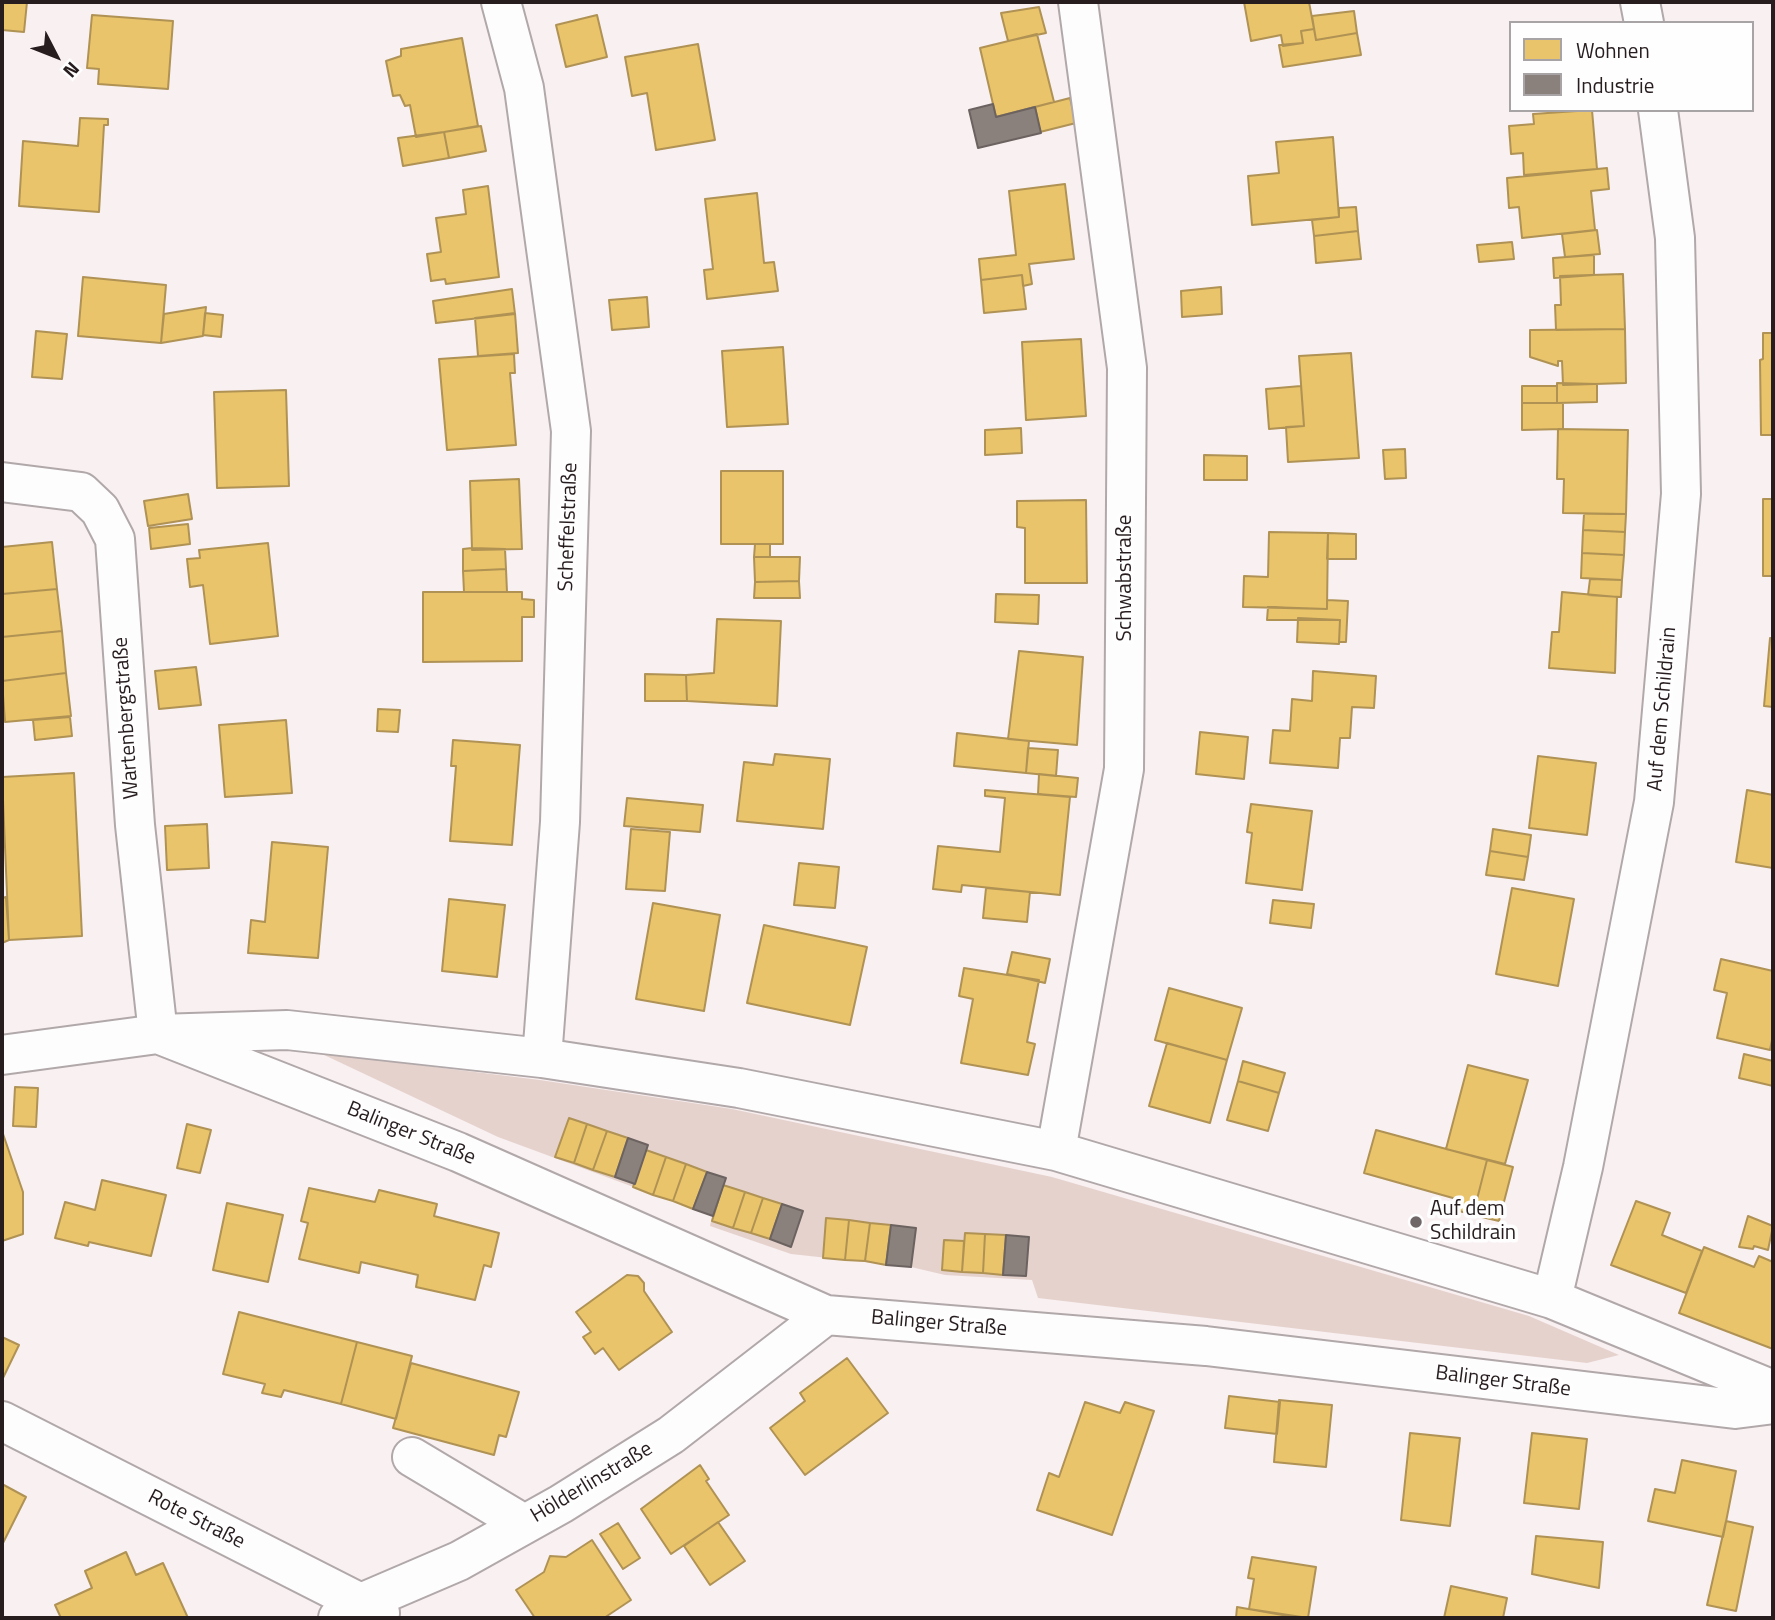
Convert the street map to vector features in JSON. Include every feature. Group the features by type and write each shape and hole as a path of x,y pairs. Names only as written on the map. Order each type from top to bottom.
{"street":[{"name":"Scheffelstraße","path":"501,2 524,88 571,431 560,822 542,1058"},
{"name":"Schwabstraße","path":"1056,1151 1124,769 1127,368 1078,2"},
{"path":"1640,2 1644,21"},
{"name":"Auf dem Schildrain","path":"1552,1299 1583,1167 1656,788 1681,494 1675,238 1658,112"},
{"name":"Wartenbergstraße","path":"2,482 80,492 100,510 115,539 135,825 158,1034"},
{"name":"Balinger Straße","path":"2,1055 158,1034 287,1030 542,1058 739,1087 1056,1151 1552,1299 1773,1390"},
{"name":"Balinger Straße","path":"158,1034 458,1152 826,1315 1206,1346 1735,1409 1773,1404"},
{"name":"Hölderlinstraße","path":"363,1613 524,1524 671,1435 826,1315"},
{"name":"Rote Straße","path":"2,1421 363,1613"},
{"path":"412,1457 524,1524"}],"shaded area":[{"path":"320,1053 540,1080 732,1109 1052,1177 1529,1316 1619,1355 1587,1363 1038,1298 1032,1280 945,1275 911,1267 791,1254 710,1226 712,1216 498,1137"}],"building: Wohnen":[{"path":"2,2 27,2 24,32 2,30"},
{"path":"1244,2 1309,2 1314,29 1301,31 1303,43 1283,46 1281,35 1251,41"},
{"path":"1039,7 1046,33 1008,41 1001,13"},
{"path":"1354,11 1357,33 1316,40 1312,16"},
{"path":"92,15 173,21 168,89 98,84 99,69 87,68"},
{"path":"597,15 607,57 566,67 556,25"},
{"path":"1314,29 1316,40 1357,33 1361,55 1283,67 1279,45 1303,43 1301,31"},
{"path":"1037,34 1054,102 996,117 980,48"},
{"path":"462,38 478,126 416,137 410,105 405,106 400,95 393,96 386,61 401,56 401,49"},
{"path":"698,44 715,140 656,150 647,93 632,96 625,57"},
{"path":"1070,98 1076,123 1040,132 1035,107"},
{"path":"1592,112 1597,169 1524,175 1523,153 1511,154 1509,126 1534,124 1533,114"},
{"path":"80,118 108,119 108,125 104,125 99,212 19,206 23,141 78,146"},
{"path":"481,126 486,151 449,158 444,132"},
{"path":"444,132 449,158 403,166 398,138"},
{"path":"1333,137 1339,217 1252,225 1248,176 1279,173 1276,142"},
{"path":"1607,168 1609,189 1591,191 1595,230 1522,238 1519,207 1509,208 1507,178"},
{"path":"1065,184 1074,259 1029,264 1032,284 1023,286 1022,275 981,280 979,259 1016,255 1009,191"},
{"path":"488,186 499,277 446,284 445,279 431,281 427,254 441,252 436,218 466,214 463,190"},
{"path":"757,193 764,263 774,262 778,291 707,299 704,270 713,269 705,199"},
{"path":"1356,207 1358,231 1314,236 1312,220 1339,217 1339,208"},
{"path":"1597,230 1600,254 1565,257 1562,234"},
{"path":"1358,231 1361,259 1316,263 1314,236"},
{"path":"1512,242 1514,259 1479,262 1477,245"},
{"path":"1594,255 1594,275 1554,278 1553,258"},
{"path":"1623,274 1625,329 1556,330 1555,305 1561,305 1560,276"},
{"path":"1022,275 1026,309 984,313 981,280"},
{"path":"83,277 166,285 161,343 78,336"},
{"path":"1221,287 1222,314 1182,317 1181,291"},
{"path":"512,289 515,314 436,323 433,301"},
{"path":"647,297 649,327 612,330 609,300"},
{"path":"206,307 203,336 161,343 164,314"},
{"path":"205,313 223,315 221,337 203,335"},
{"path":"515,313 518,353 478,356 475,318"},
{"path":"1625,329 1626,383 1563,385 1562,361 1558,361 1558,366 1530,357 1530,330"},
{"path":"36,331 67,334 62,379 32,377"},
{"path":"1763,333 1773,333 1773,435 1761,435 1760,360 1763,359"},
{"path":"1081,339 1086,416 1026,420 1022,342"},
{"path":"783,347 788,424 727,427 722,351"},
{"path":"1351,353 1359,458 1288,462 1286,427 1304,426 1299,356"},
{"path":"514,354 515,373 510,373 516,445 447,450 439,359"},
{"path":"1557,383 1597,384 1597,402 1557,403"},
{"path":"1301,386 1304,426 1269,429 1266,389"},
{"path":"1522,386 1557,386 1557,403 1522,403"},
{"path":"286,390 289,486 217,488 214,392"},
{"path":"1522,403 1563,403 1563,429 1522,430"},
{"path":"1021,428 1022,453 985,455 985,430"},
{"path":"1558,429 1628,430 1626,514 1563,513 1564,479 1557,479"},
{"path":"1405,449 1406,478 1385,479 1383,450"},
{"path":"1204,455 1247,456 1247,480 1204,480"},
{"path":"721,471 783,471 783,544 721,544"},
{"path":"519,479 522,549 472,550 470,481"},
{"path":"188,494 192,519 148,526 144,501"},
{"path":"1763,499 1773,499 1773,576 1763,576"},
{"path":"1086,500 1087,583 1025,583 1025,528 1017,527 1017,501"},
{"path":"1584,514 1626,514 1625,532 1583,530"},
{"path":"188,524 190,544 151,549 149,528"},
{"path":"1583,530 1625,532 1624,555 1582,553"},
{"path":"1269,532 1328,533 1327,609 1243,607 1244,576 1268,577"},
{"path":"1328,533 1356,534 1356,559 1327,559"},
{"path":"52,542 57,589 2,594 2,547"},
{"path":"268,543 278,636 210,644 203,585 190,587 187,559 200,558 199,550"},
{"path":"755,544 770,544 770,557 754,557"},
{"path":"463,549 505,549 506,569 463,571"},
{"path":"1582,553 1624,555 1622,580 1581,578"},
{"path":"754,557 800,557 799,581 755,582"},
{"path":"506,569 507,592 464,592 463,571"},
{"path":"1590,579 1622,580 1621,597 1588,595"},
{"path":"799,581 800,598 754,598 755,582"},
{"path":"57,589 62,631 2,637 2,594"},
{"path":"423,592 522,592 522,599 534,600 534,617 522,617 522,661 423,662"},
{"path":"1562,592 1617,597 1615,673 1549,668 1552,632 1559,632"},
{"path":"996,594 1039,595 1038,624 995,622"},
{"path":"1327,600 1348,601 1346,642 1339,642 1340,620 1267,620 1268,607 1327,609"},
{"path":"1298,618 1340,620 1339,644 1297,642"},
{"path":"717,619 781,621 777,706 687,701 686,675 714,673"},
{"path":"62,631 66,673 2,681 2,637"},
{"path":"1770,638 1773,638 1773,707 1764,706"},
{"path":"1019,651 1083,657 1077,745 1008,739"},
{"path":"196,667 201,705 159,709 155,671"},
{"path":"1313,671 1376,676 1374,708 1352,707 1350,738 1340,738 1338,768 1270,763 1273,730 1290,731 1292,699 1312,701"},
{"path":"66,673 71,716 5,722 2,681"},
{"path":"645,674 686,675 687,701 645,701"},
{"path":"378,709 400,710 398,732 377,731"},
{"path":"70,717 72,736 35,740 33,720"},
{"path":"286,720 292,793 225,797 219,725"},
{"path":"1200,732 1248,737 1244,779 1196,774"},
{"path":"957,733 1029,741 1026,773 954,766"},
{"path":"453,740 520,745 512,845 450,841 456,766 451,766"},
{"path":"1028,748 1058,750 1056,776 1026,773"},
{"path":"775,754 830,759 823,829 737,821 744,762 773,765"},
{"path":"1538,756 1596,763 1587,835 1529,828"},
{"path":"74,773 82,936 9,940 2,777"},
{"path":"1039,774 1078,778 1076,797 1038,794"},
{"path":"985,790 1070,797 1060,895 962,885 961,892 933,889 938,846 1000,852 1005,798 985,796"},
{"path":"1747,790 1773,795 1773,868 1736,862"},
{"path":"627,798 703,805 700,832 624,826"},
{"path":"1251,804 1312,811 1302,890 1246,883 1252,833 1247,832"},
{"path":"207,824 209,868 167,870 165,826"},
{"path":"631,829 670,832 665,891 626,889"},
{"path":"1493,829 1531,835 1528,857 1490,851"},
{"path":"272,842 328,847 318,958 248,953 251,920 265,922"},
{"path":"1490,851 1528,857 1524,880 1486,875"},
{"path":"799,863 839,867 835,908 794,905"},
{"path":"986,888 1030,892 1027,922 983,918"},
{"path":"1512,888 1574,899 1558,986 1496,974"},
{"path":"6,897 9,940 2,943 2,898"},
{"path":"449,899 505,905 497,977 442,971"},
{"path":"1273,900 1314,904 1311,928 1270,923"},
{"path":"653,903 720,915 704,1011 636,999"},
{"path":"764,925 867,947 850,1025 747,1003"},
{"path":"1012,952 1050,959 1045,983 1007,974"},
{"path":"1721,959 1773,971 1773,1035 1770,1050 1717,1038 1727,993 1714,990"},
{"path":"964,968 1039,980 1027,1042 1035,1044 1028,1075 961,1063 973,999 959,996"},
{"path":"1169,988 1242,1008 1227,1060 1155,1040"},
{"path":"1167,1043 1227,1060 1210,1123 1149,1106"},
{"path":"1744,1054 1773,1061 1773,1086 1739,1078"},
{"path":"1243,1061 1285,1073 1279,1093 1238,1081"},
{"path":"1468,1065 1528,1080 1505,1164 1446,1149"},
{"path":"1238,1081 1279,1093 1268,1131 1227,1120"},
{"path":"15,1087 38,1088 36,1127 13,1126"},
{"path":"569,1118 587,1124 574,1163 555,1157"},
{"path":"187,1124 211,1130 200,1173 177,1168"},
{"path":"587,1124 607,1131 593,1170 574,1163"},
{"path":"1376,1130 1487,1160 1473,1215 1456,1210 1460,1200 1364,1173"},
{"path":"2,1131 23,1192 23,1234 2,1241"},
{"path":"607,1131 628,1138 615,1177 593,1170"},
{"path":"646,1150 666,1157 653,1195 633,1187"},
{"path":"666,1157 686,1164 673,1201 653,1195"},
{"path":"1487,1160 1513,1167 1499,1221 1473,1215"},
{"path":"686,1164 707,1172 693,1209 673,1201"},
{"path":"102,1180 166,1195 151,1256 89,1242 88,1246 55,1238 65,1202 95,1210"},
{"path":"723,1185 745,1192 733,1228 712,1221"},
{"path":"309,1188 375,1202 379,1190 437,1204 434,1216 499,1233 491,1267 484,1265 475,1300 416,1287 418,1275 361,1262 359,1273 299,1259 308,1223 301,1221"},
{"path":"745,1192 763,1198 751,1233 733,1228"},
{"path":"763,1198 782,1204 770,1239 751,1233"},
{"path":"1636,1201 1670,1213 1662,1235 1702,1251 1686,1293 1611,1265"},
{"path":"227,1203 283,1215 268,1282 213,1270"},
{"path":"1748,1216 1773,1226 1768,1250 1754,1246 1753,1249 1739,1247"},
{"path":"826,1218 849,1220 845,1260 823,1258"},
{"path":"849,1220 870,1223 865,1261 845,1260"},
{"path":"870,1223 891,1225 886,1265 865,1261"},
{"path":"965,1233 985,1234 983,1273 962,1272"},
{"path":"985,1234 1006,1235 1003,1275 983,1273"},
{"path":"944,1240 964,1241 962,1272 942,1270"},
{"path":"1704,1247 1754,1267 1759,1256 1773,1262 1773,1349 1679,1313"},
{"path":"627,1275 638,1276 644,1283 644,1291 672,1332 619,1370 603,1348 595,1354 583,1337 591,1332 576,1312"},
{"path":"239,1312 357,1342 341,1404 284,1390 281,1397 262,1393 265,1384 223,1374"},
{"path":"2,1337 19,1345 2,1380"},
{"path":"357,1342 412,1356 396,1419 341,1404"},
{"path":"847,1358 888,1413 805,1475 770,1428 805,1401 800,1393"},
{"path":"411,1363 519,1392 506,1437 499,1435 494,1455 393,1428"},
{"path":"1229,1396 1280,1402 1277,1434 1225,1428"},
{"path":"1279,1400 1332,1405 1326,1467 1274,1462"},
{"path":"1085,1402 1120,1413 1125,1402 1154,1411 1112,1535 1037,1510 1049,1473 1059,1477"},
{"path":"1410,1433 1460,1438 1450,1526 1401,1520"},
{"path":"1532,1433 1587,1439 1579,1509 1524,1503"},
{"path":"1682,1460 1736,1471 1723,1537 1648,1521 1655,1489 1675,1493"},
{"path":"700,1465 709,1479 706,1481 729,1515 671,1554 641,1509"},
{"path":"2,1484 26,1497 2,1545"},
{"path":"1726,1521 1753,1527 1736,1611 1707,1605"},
{"path":"718,1522 745,1561 710,1585 684,1546"},
{"path":"618,1523 640,1558 623,1569 600,1534"},
{"path":"1536,1536 1603,1542 1599,1588 1532,1574"},
{"path":"592,1540 631,1600 604,1618 535,1618 516,1590 544,1572 550,1556 566,1557"},
{"path":"126,1552 136,1575 163,1563 188,1618 61,1618 55,1605 92,1588 85,1571"},
{"path":"1252,1557 1316,1567 1308,1618 1249,1609 1254,1579 1248,1578"},
{"path":"1451,1586 1507,1598 1503,1618 1444,1618"},
{"path":"1237,1607 1294,1617 1294,1618 1236,1618"}],"building: Industrie":[{"path":"993,104 996,117 1035,107 1041,133 978,148 969,110"},
{"path":"628,1138 648,1145 635,1184 615,1177"},
{"path":"707,1172 726,1178 713,1216 693,1209"},
{"path":"782,1204 803,1211 791,1247 770,1239"},
{"path":"891,1225 916,1228 911,1267 886,1265"},
{"path":"1006,1235 1029,1237 1026,1276 1003,1275"}],"place":[{"name":"Auf dem Schildrain","path":"1416,1222"}]}
